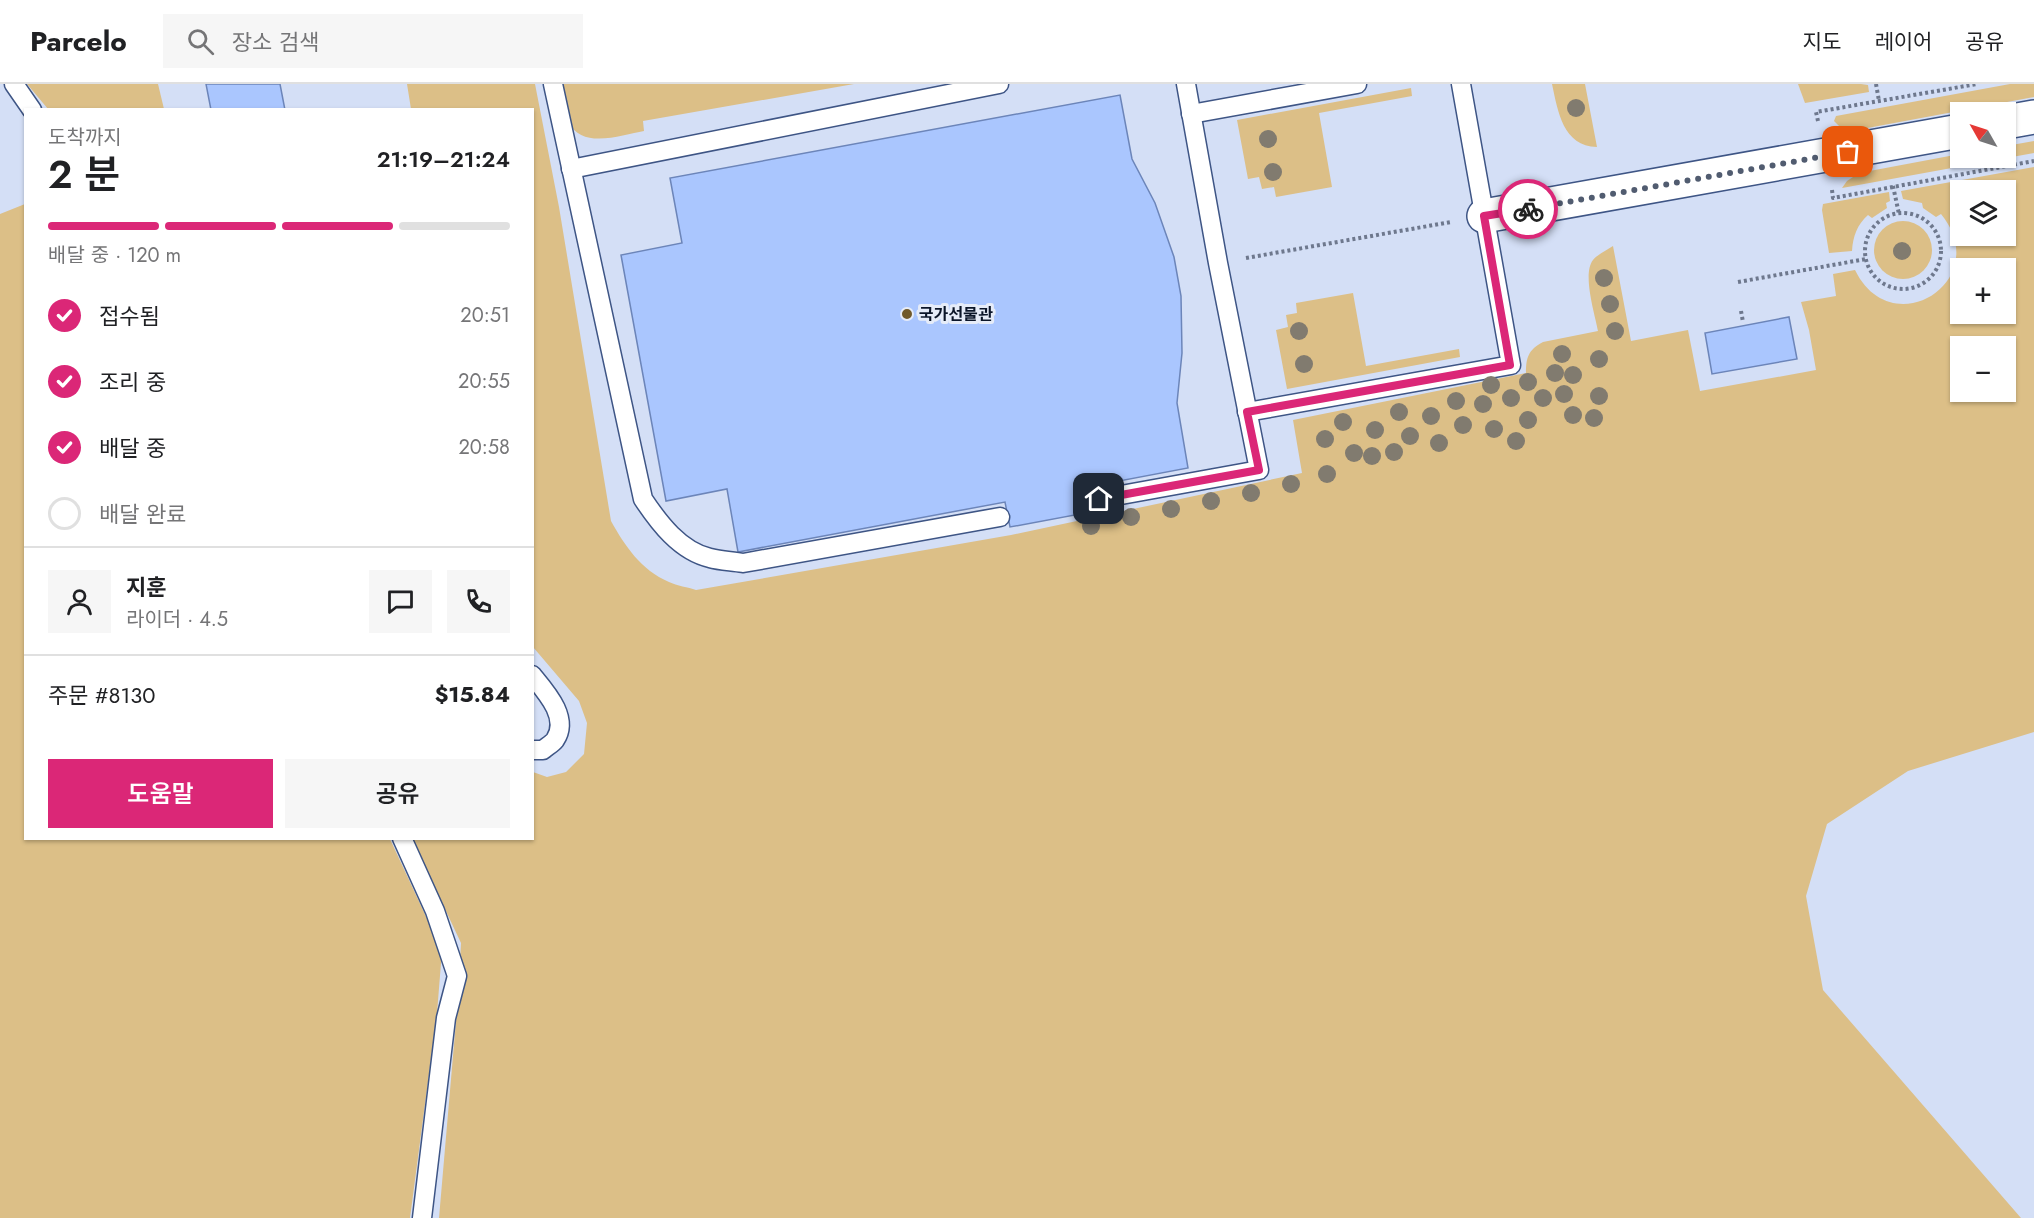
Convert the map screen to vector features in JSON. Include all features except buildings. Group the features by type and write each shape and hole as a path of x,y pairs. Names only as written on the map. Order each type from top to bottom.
{"street":[{"path":"2016,120 2034,117"},
{"path":"1484,216 1950,132"}],"lane":[{"path":"14,84 31,108"},
{"path":"553,84 643,499 661,525 681,544 708,558 743,563 1000,517"},
{"path":"570,170 999,84"},
{"path":"1099,499 1259,470 1218,263 1186,84"},
{"path":"1191,114 1357,84"},
{"path":"1247,412 1510,365 1461,84"},
{"path":"534,677 551,698 560,720 555,740 543,750 534,750"},
{"path":"403,840 435,911 457,976 446,1018 422,1218"}],"path":[{"path":"1876,84 1879,101"},
{"path":"1816,112 1977,84"},
{"path":"1833,198 2034,161"},
{"path":"1893,186 1899,214"},
{"path":"1904,212 1918,216 1931,224 1939,237 1942,252 1938,266 1930,279 1917,287 1903,290 1888,287 1875,278 1867,266 1866,259 1864,251 1868,236 1876,224 1888,215 1904,212"},
{"path":"1218,263 1484,216"},
{"path":"1738,282 1866,259"},
{"path":"1741,311 1743,322"}],"shaded area":[{"path":"27,84 158,84 164,108 47,108"},
{"path":"407,84 535,84 559,207 611,521 628,548 650,571 672,583 696,590 1011,535 1302,473 1293,420 1526,373 1529,355 1543,342 1598,331 1589,284 1590,266 1595,258 1613,246 1631,341 1688,330 1700,391 1816,370 1801,302 1836,296 1833,274 1855,270 1872,292 1892,303 1913,303 1932,295 1947,281 1950,274 1950,324 2016,324 2016,258 1956,258 1955,246 2016,246 2016,180 1962,180 2034,167 2034,732 1908,771 1827,824 1806,896 1823,990 2021,1218 439,1218 461,943 412,840 534,840 534,772 547,777 566,772 584,754 587,723 579,701 534,648 534,108 411,108"},
{"path":"563,84 854,84 643,121 644,131 614,137 592,138 575,131 569,122"},
{"path":"1552,84 1585,84 1597,147 1576,141 1569,134 1560,116"},
{"path":"1798,84 1861,84 1868,85 1869,92 1805,103"},
{"path":"2010,84 2034,84 2034,97 2007,102 1950,102 1950,113 1862,129 1844,131 1834,121 1836,116"},
{"path":"1411,88 1412,96 1319,113 1332,187 1276,197 1274,187 1262,189 1259,177 1248,179 1237,120"},
{"path":"2034,141 2034,153 2016,156 2016,144"},
{"path":"1950,156 1952,168 1842,188 1847,181 1859,173"},
{"path":"1950,182 1950,231 1941,214 1936,217 1923,208 1922,203 1903,199 1901,191"},
{"path":"1889,192 1890,201 1886,203 1887,208 1872,218 1868,215 1858,227 1852,251 1829,253 1823,204"},
{"path":"24,204 24,840 390,840 442,951 437,1013 410,1218 0,1218 0,214"},
{"path":"1897,221 1909,221 1924,229 1932,244 1932,256 1924,271 1909,279 1897,279 1882,271 1874,256 1874,244 1882,229"},
{"path":"1353,293 1366,366 1459,349 1460,357 1287,389 1276,330 1288,327 1286,315 1297,313 1296,303"}],"way so far":[{"path":"1528,209 1848,152"}],"place":[{"name":"국가선물관","path":"907,314"}],"route":[{"path":"1099,499 1259,470 1247,412 1510,365 1484,216 1528,209"}]}
